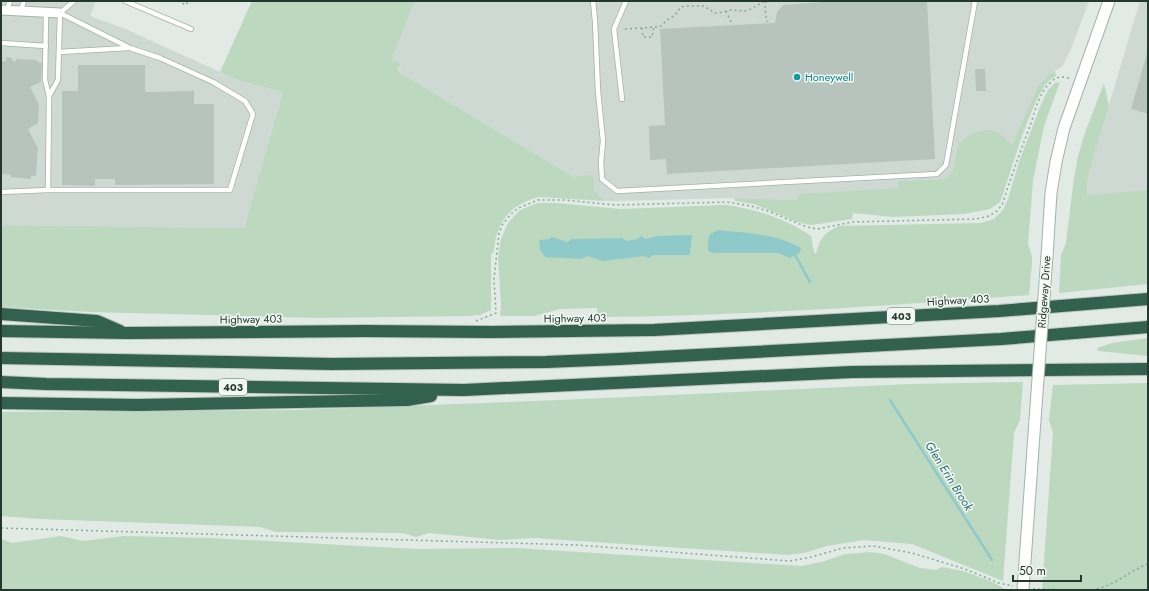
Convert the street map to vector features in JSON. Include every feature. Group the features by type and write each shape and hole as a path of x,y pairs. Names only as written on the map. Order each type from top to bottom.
{"highway":[{"name":"Highway 403","path":"1,331 127,333 654,330 999,311 1148,300"},
{"path":"1,314 97,321 127,333"},
{"path":"1,358 332,364 546,362 993,339 1148,327"},
{"name":"403","path":"1,382 464,390 852,372 1148,370"},
{"path":"1,403 138,405 407,400 464,390"}],"street":[{"name":"Ridgeway Drive","path":"1023,589 1051,193 1064,128 1110,1"},
{"path":"6,7 23,5 46,12 60,13"}],"lane":[{"path":"49,96 58,80 60,13 74,1"},
{"path":"125,1 191,29"},
{"path":"593,1 598,91 603,141 601,162 602,179 617,191 937,174 946,165 975,1"},
{"path":"622,99 614,29 626,1"},
{"path":"46,12 45,80 49,96 48,190"},
{"path":"1,192 48,190 230,190 253,114 245,101 213,82 160,58 130,48 60,13"},
{"path":"1,43 46,46"},
{"path":"59,52 130,48"}],"path":[{"path":"178,1 186,5 188,1"},
{"path":"625,29 661,26 675,15 681,7 686,6 704,6 715,13 731,10 745,11 766,1"},
{"path":"766,1 765,9 767,22"},
{"path":"726,11 732,24"},
{"path":"642,28 643,37 652,37 654,27"},
{"path":"473,322 496,313 494,279 499,233 502,225 518,208 538,200 545,199 615,205 727,202 751,206 807,228 817,229 852,222 984,218 993,214 1002,205 1032,120 1047,86 1056,78 1063,77 1080,82"},
{"path":"1,528 577,545 790,561 843,548 873,546 912,553 966,569 999,583 1023,589 1071,590"},
{"path":"1092,590 1104,587 1148,564"}],"shaded area":[{"path":"1,1 96,1 90,16 123,28 240,81 283,92 244,228 1,225"},
{"path":"415,1 1089,1 1071,49 1062,67 1049,74 1038,86 1012,146 1005,138 960,144 954,168 949,177 945,179 898,181 898,188 796,200 734,198 605,201 594,190 397,71 401,66 392,59"},
{"path":"1140,1 1148,1 1148,190 1087,196 1088,175"}],"green space":[{"path":"252,1 415,1 392,59 401,64 397,71 575,178 577,176 593,175 594,190 605,201 540,197 525,202 512,210 502,222 495,239 494,251 491,255 491,310 480,315 319,318 91,312 1,307 1,225 244,228 283,92 240,81 220,72"},
{"path":"1055,71 1056,76 1044,86 1030,115 1000,202 990,209 964,214 893,217 853,213 852,219 811,225 797,222 754,204 735,201 734,198 796,200 800,194 898,188 898,181 945,179 952,172 959,145 971,134 994,130 1012,145 1038,86 1049,74"},
{"path":"1060,82 1044,126 1033,181 1028,244 1032,257 1029,295 867,307 705,315 597,317 597,308 560,309 535,316 500,316 501,305 498,257 501,239 508,223 520,210 538,203 555,203 621,209 726,205 737,207 759,212 781,220 801,230 811,236 814,252 816,254 823,237 829,231 839,226 981,223 994,219 1003,210 1008,199 1019,162 1048,90 1055,83"},
{"path":"1104,83 1109,106 1088,175 1087,195 1148,190 1148,284 1059,293 1061,255 1066,243 1078,156"},
{"path":"1148,338 1148,356 1098,351 1097,348 1112,343"},
{"path":"1023,382 1020,420 1014,433 1003,581 912,544 864,540 827,546 804,553 787,555 535,538 501,540 429,533 416,537 403,533 276,532 260,527 40,519 1,516 1,412 298,410 911,384"},
{"path":"1148,383 1148,590 1042,590 1053,433 1049,420 1053,385"},
{"path":"61,536 83,541 124,536 210,538 417,549 516,548 801,566 822,562 845,554 871,552 884,554 920,568 936,570 942,567 963,571 993,582 1003,588 1003,590 1,590 1,539 12,543"}],"water":[{"path":"719,230 772,237 792,243 801,248 800,252 790,258 778,253 713,253 708,251 708,241 710,234"},
{"path":"692,235 690,255 653,255 650,258 644,256 603,261 587,256 581,259 545,257 540,249 539,240 549,239 552,237 567,242 572,239 622,238 627,241 638,239 641,236 645,239 658,236"}],"building":[{"name":"Honeywell","path":"835,1 927,1 935,159 667,174 666,159 650,160 649,126 665,125 660,29 775,23 777,12 783,5"},
{"path":"1148,50 1148,114 1131,109"},
{"path":"6,57 12,58 12,61 16,61 16,59 37,60 37,62 42,63 41,82 30,87 39,105 38,123 28,129 38,148 36,176 31,176 31,179 11,177 11,175 1,174 1,58 3,58 2,61 6,61"},
{"path":"78,65 145,65 145,92 194,91 194,104 214,104 214,184 115,185 115,179 95,179 95,186 62,185 62,91 78,91"},
{"path":"975,69 985,69 986,91 976,91"}],"waterway":[{"name":"Glen Erin Brook","path":"794,253 810,282"},
{"name":"Glen Erin Brook","path":"890,400 992,560"}],"place":[{"name":"Honeywell","path":"797,77"}]}
